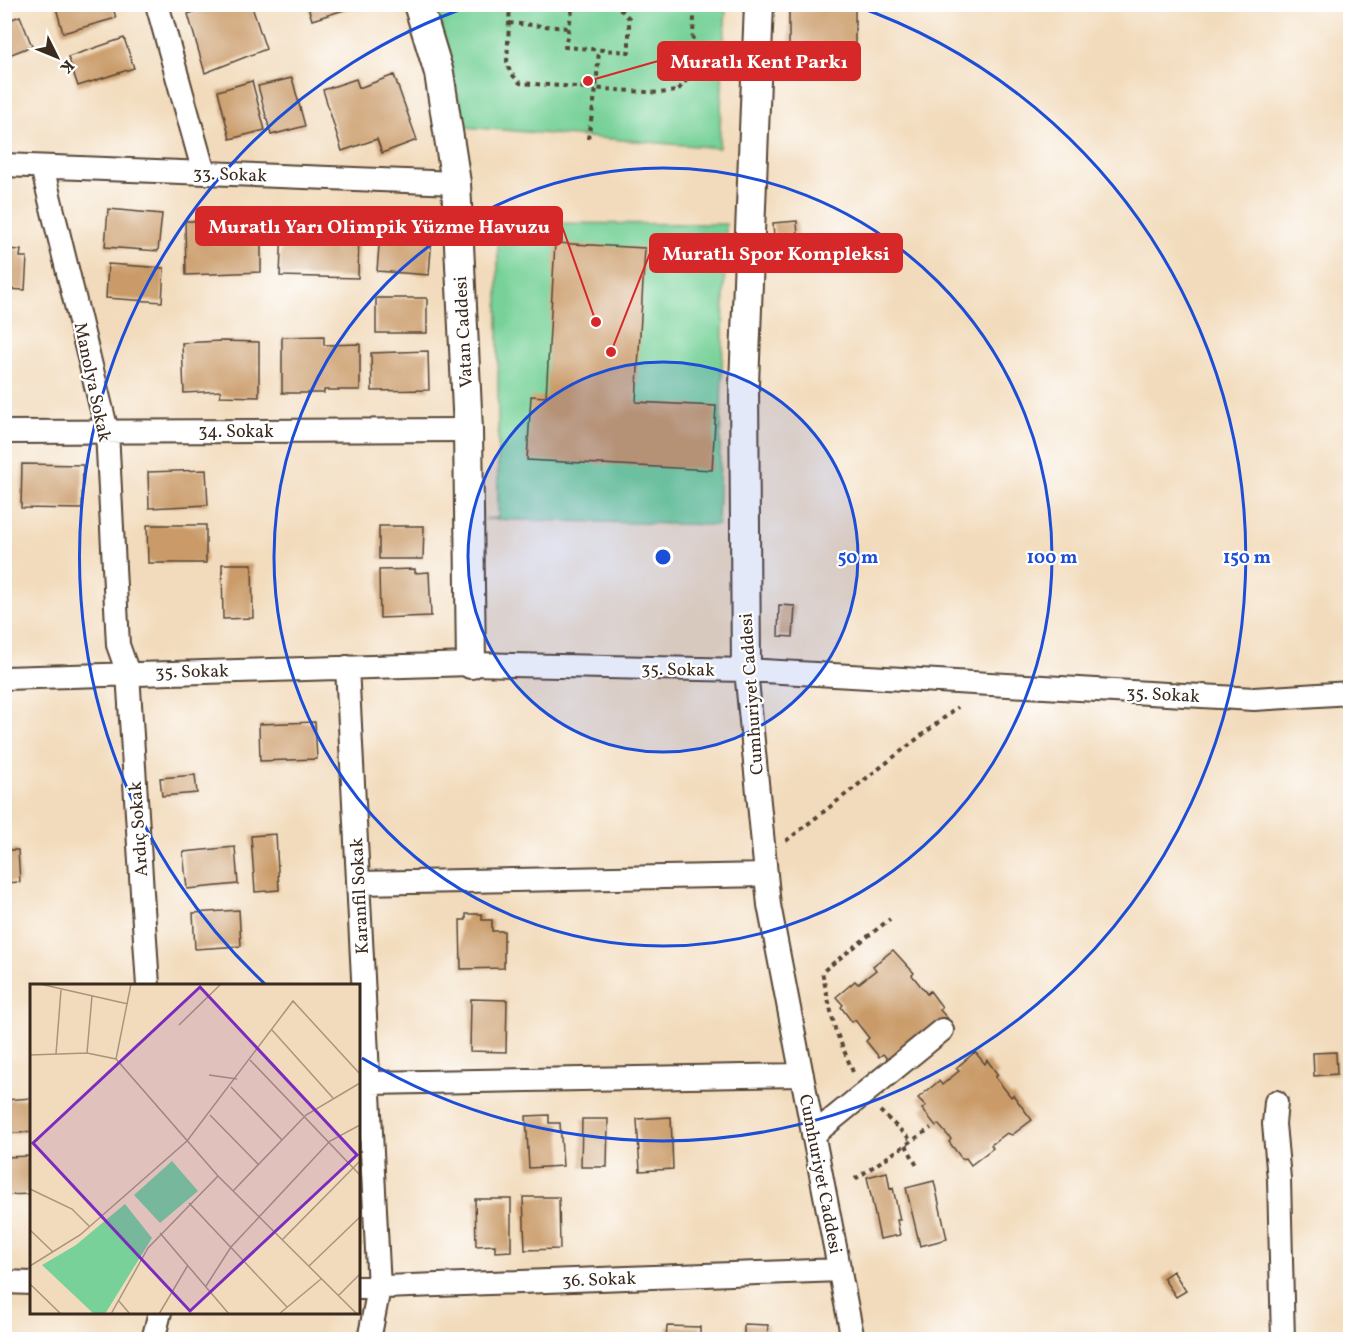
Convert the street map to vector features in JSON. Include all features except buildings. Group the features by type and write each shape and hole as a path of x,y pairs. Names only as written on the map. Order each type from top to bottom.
{"street":[{"path":"157,4 204,173"},
{"name":"Vatan Caddesi","path":"418,4 439,73 456,183 468,430 471,664"},
{"name":"Cumhuriyet Caddesi","path":"759,4 744,384 746,670 769,905 853,1340"},
{"name":"33. Sokak","path":"4,165 456,183"},
{"name":"Manolya Sokak","path":"42,167 107,431 118,645 128,673"},
{"name":"34. Sokak","path":"4,432 468,430"},
{"name":"35. Sokak","path":"4,678 471,664 746,670 1254,699 1350,693"},
{"name":"Karanfil Sokak","path":"347,667 370,1083 369,1340"},
{"name":"Ardıç Sokak","path":"128,673 148,984"},
{"path":"359,883 765,866"},
{"path":"813,1135 942,1030"},
{"path":"370,1083 802,1075"},
{"path":"1276,1102 1274,1124 1279,1179 1283,1340"},
{"name":"36. Sokak","path":"369,1288 840,1270"},
{"path":"4,1282 30,1283"},
{"path":"153,1340 160,1314"}],"path":[{"path":"510,4 507,62 510,72 520,83 660,93 677,91 690,76 695,4"},
{"path":"579,4 572,11 565,47 628,52 629,18 615,4"},
{"path":"509,23 568,28"},
{"path":"588,139 596,89 599,50"},
{"path":"765,866 988,684"},
{"path":"890,919 822,972 834,1029 862,1095 912,1141"},
{"path":"855,1179 931,1128"},
{"path":"906,1144 918,1168"}],"green space":[{"path":"434,5 726,5 719,148 466,127"},
{"path":"498,223 726,224 718,525 485,519 498,518"}],"place":[{"name":"Muratlı Kent Parkı","path":"588,81"},
{"name":"Muratlı Yarı Olimpik Yüzme Havuzu","path":"596,322"},
{"name":"Muratlı Spor Kompleksi","path":"611,352"}]}
